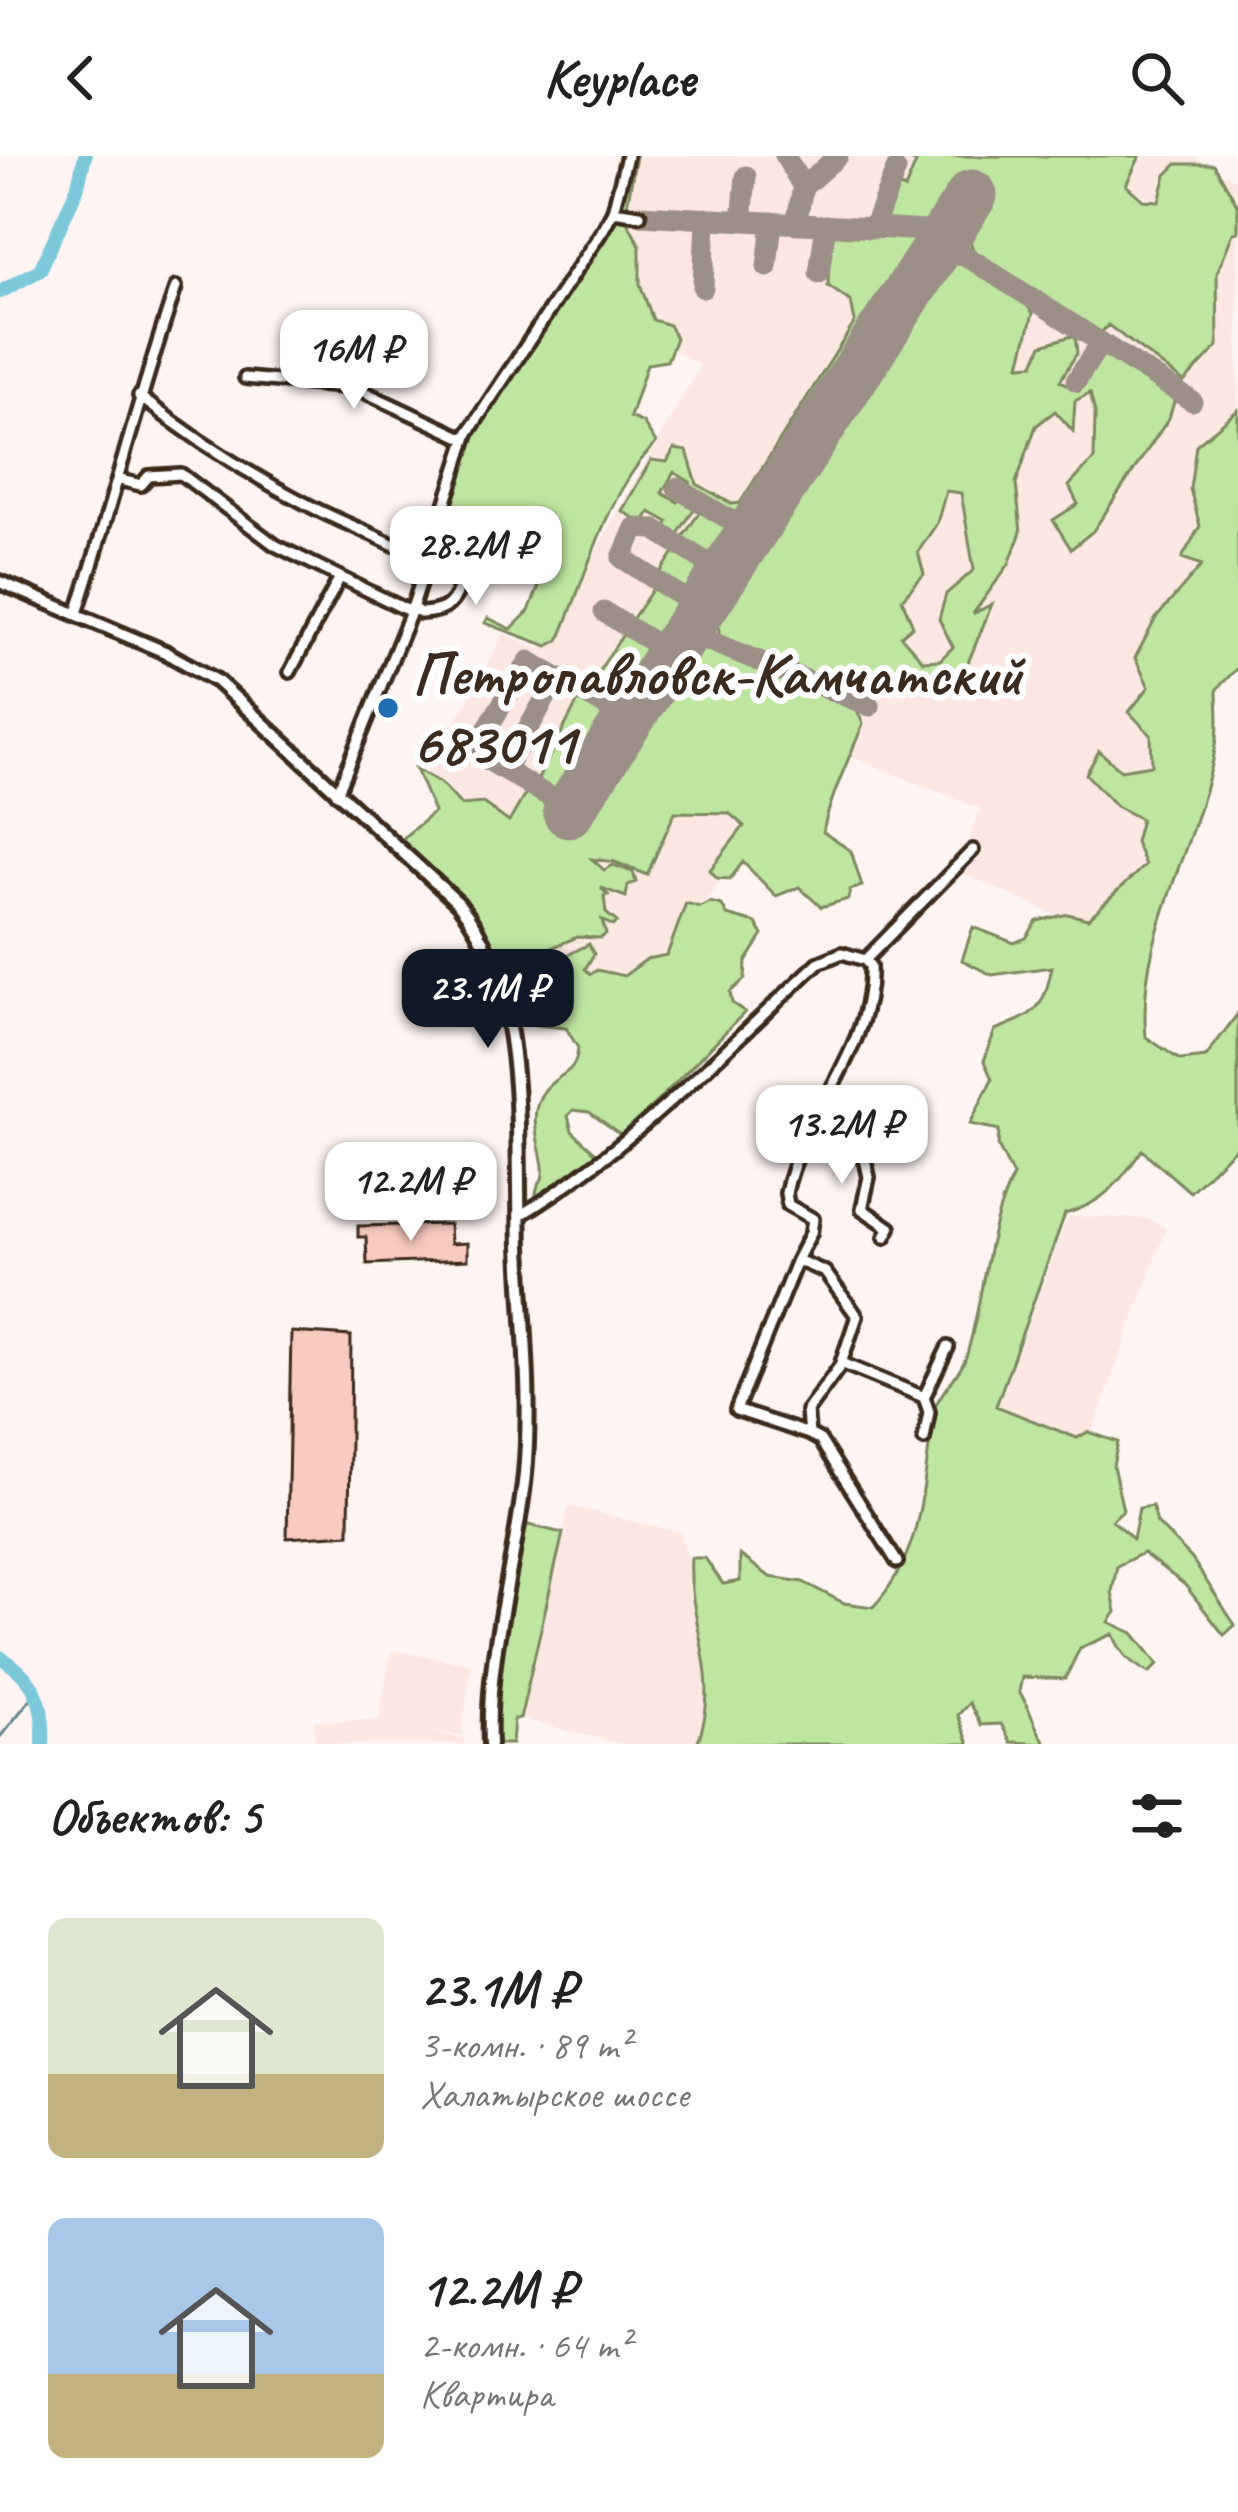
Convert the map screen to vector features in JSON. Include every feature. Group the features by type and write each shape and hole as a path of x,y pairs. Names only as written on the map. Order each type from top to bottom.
{"street":[{"path":"338,794 411,609 465,439 614,211 627,156"},
{"path":"614,211 640,214"},
{"path":"76,614 120,480 139,395 176,287"},
{"path":"245,378 356,388 465,439"},
{"path":"120,480 141,484 149,476 181,474 274,544 420,613 440,612 454,602 460,587 426,564 202,446 139,395"},
{"path":"290,672 340,577"},
{"path":"0,583 165,652 217,681 458,903 485,947 515,1073 525,1467 492,1664 490,1744"},
{"path":"865,960 973,850"},
{"path":"519,1216 637,1132 818,963 842,953 865,960 871,986 859,1029 786,1193 788,1205 813,1220 736,1410 820,1440 897,1562"},
{"path":"811,1133 865,1159 868,1177 862,1209 890,1228 885,1238"},
{"path":"797,1260 826,1272 857,1316 841,1363 806,1411 809,1434"},
{"path":"924,1439 929,1412 924,1397 949,1347"},
{"path":"841,1363 924,1397"}],"shaded area":[{"path":"638,156 1193,156 1238,182 1238,632 1116,942 946,866 969,839 981,809 798,735 766,813 622,1024 482,913 441,809 450,787 428,772 504,634 540,649 700,366 579,291 618,228"},
{"path":"1068,1216 1148,1219 1166,1228 1085,1452 994,1416"},
{"path":"569,1506 681,1533 721,1671 704,1744 623,1744 520,1719"},
{"path":"391,1651 471,1663 462,1736 419,1728 464,1739 464,1744 315,1744 314,1721 379,1720"}],"green space":[{"path":"631,156 636,156 625,217 640,245 640,284 653,320 669,325 676,338 667,361 647,364 630,417 643,423 656,443 610,511 559,640 548,646 485,623 488,618 511,629 529,611 540,583 520,575 478,573 431,548 470,441 615,220"},
{"path":"904,156 1140,156 1126,185 1143,200 1159,201 1166,175 1177,164 1214,164 1238,206 1238,232 1233,233 1217,273 1218,346 1184,382 1108,325 1101,333 973,250 968,235 988,202 959,184 931,226 887,224 881,218 895,185 905,189 916,163"},
{"path":"838,229 865,232 868,237 912,236 919,243 739,519 693,493 690,482 674,472 662,493 696,506 676,537 665,530 668,522 650,512 643,523 622,511 651,460 667,462 674,449 687,451 697,484 732,504 740,503 855,322 851,302 828,286 830,235"},
{"path":"961,262 1002,290 1015,290 1033,313 1020,365 1034,364 1042,345 1075,335 1077,353 1060,381 1079,391 1101,354 1161,384 1175,399 1169,418 1093,531 1071,549 1053,520 1078,504 1069,486 1094,459 1095,413 1090,393 1075,401 1073,431 1055,411 1036,426 1016,483 1021,532 1009,564 973,614 992,604 956,692 886,667 880,682 858,692 725,641 719,634 718,618 946,268","holes":["946,491 961,493 974,570 946,594 939,619 953,647 940,660 923,661 901,636 913,626 902,599 924,574 918,552 937,523"]},
{"path":"1238,410 1238,667 1217,689 1217,738 1208,781 1159,925 1145,999 1146,1037 1180,1060 1206,1057 1238,1013 1238,1145 1190,1192 1142,1150 1110,1190 1065,1214 996,1406 1077,1438 1088,1432 1118,1442 1113,1466 1123,1510 1112,1520 1133,1539 1139,1508 1152,1506 1157,1523 1192,1559 1235,1625 1224,1635 1185,1585 1143,1553 1117,1566 1112,1592 1116,1612 1109,1622 1133,1633 1158,1664 1149,1673 1136,1665 1113,1634 1080,1648 1065,1679 1022,1677 1019,1692 1047,1744 1011,1742 1001,1724 981,1725 969,1703 958,1715 969,1744 697,1744 707,1695 691,1558 705,1558 723,1584 740,1581 740,1555 770,1577 803,1582 844,1603 873,1607 907,1555 922,1497 934,1409 967,1354 991,1241 1013,1176 998,1146 999,1130 970,1124 992,1079 984,1061 995,1030 1036,1009 1052,967 992,975 962,960 973,927 1014,943 1026,938 1037,921 1068,914 1088,919 1145,865 1135,842 1141,819 1116,806 1086,774 1099,751 1121,770 1152,765 1151,735 1129,712 1149,687 1135,658 1156,618 1202,565 1182,558 1200,526 1190,489 1196,445"},
{"path":"703,507 734,528 713,561 681,540"},
{"path":"677,548 708,568 689,597 658,576"},
{"path":"654,587 682,606 660,640 631,621"},
{"path":"624,633 653,651 618,705 589,686"},
{"path":"711,647 855,705 863,724 823,832 851,851 862,886 850,890 848,899 821,907 799,887 776,896 743,862 730,879 717,878 710,870 744,826 729,813 675,812 647,875 615,862 592,859 604,870 613,865 633,872 636,882 628,885 626,897 601,888 608,895 604,896 606,913 617,922 613,926 602,920 606,934 601,938 577,937 551,948 558,960 589,944 594,954 585,969 591,974 597,970 624,976 647,959 667,955 686,903 722,905 727,915 756,923 763,935 746,962 745,979 730,992 732,1003 745,1012 623,1136 589,1112 573,1110 568,1116 572,1131 599,1156 556,1189 536,1196 543,1171 535,1114 538,1102 549,1085 574,1064 578,1048 566,1028 517,1023 499,959 478,918 403,847 404,837 434,812 416,769 441,783 461,805 483,803 509,822 528,789 583,821 695,648"},
{"path":"581,695 611,714 559,795 537,781"},
{"path":"524,1524 563,1533 520,1719 514,1719 512,1744 494,1744 497,1655"}],"building":[{"path":"449,1224 450,1244 467,1243 467,1260 367,1264 366,1237 358,1237 358,1226"},
{"path":"291,1332 351,1336 349,1534 287,1538"}],"waterway":[{"path":"0,292 40,270 77,189 85,156"},
{"path":"0,1657 36,1693 43,1744"},
{"path":"0,1737 37,1691"}],"taxiway":[{"path":"785,156 803,187"},
{"path":"796,224 803,187 838,156"},
{"path":"873,228 896,170"},
{"path":"742,221 746,176"},
{"path":"640,215 927,231 1192,401"},
{"path":"703,288 706,218"},
{"path":"767,267 772,222"},
{"path":"819,273 826,225"},
{"path":"1076,381 1101,342"},
{"path":"677,488 752,533"},
{"path":"702,610 622,558 635,528 654,529 725,574"},
{"path":"604,612 672,654"},
{"path":"687,632 870,706"},
{"path":"473,751 529,661 629,720"},
{"path":"505,770 555,681 562,678"},
{"path":"459,743 570,809"}],"runway":[{"path":"568,812 972,195"}],"place":[{"name":"Петропавловск-Камчатский 683011","path":"388,708"}]}
